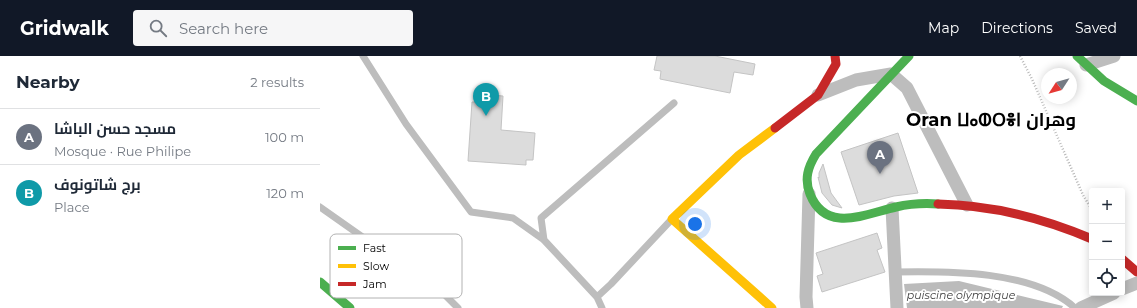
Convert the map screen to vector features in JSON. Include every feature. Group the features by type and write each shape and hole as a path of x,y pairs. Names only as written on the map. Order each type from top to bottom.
{"street":[{"path":"818,95 836,64 835,56"},
{"path":"807,308 808,170 816,154 909,56"},
{"path":"1082,60 1114,56"},
{"path":"1082,60 1104,81 1137,101"},
{"path":"772,308 672,218 739,155 818,95 856,80 891,74"},
{"path":"891,74 907,88 967,205"},
{"path":"809,192 814,203 822,210 831,217 842,219 914,204 967,205 1020,215 1070,229 1089,238"},
{"path":"892,208 897,308"},
{"path":"1123,260 1137,272"},
{"path":"320,282 330,291"},
{"path":"1125,288 1137,282"},
{"path":"1081,308 1107,296"},
{"path":"338,298 350,308"}],"lane":[{"path":"363,56 406,124 471,212 513,218 544,240 597,297 602,308"},
{"path":"544,240 541,218 674,103"},
{"path":"320,207 358,234"},
{"path":"597,297 611,284 672,218"},
{"path":"895,272 979,274 1025,282 1069,302 1075,308"},
{"path":"448,298 458,308"}],"path":[{"path":"1020,56 1032,79 1083,195 1089,205"}],"water":[{"name":"puiscine olympique","path":"959,281 1063,306 1062,308 907,308 904,284"}],"building":[{"path":"657,56 715,56 755,64 753,75 734,72 730,93 660,79 661,71 654,70"},
{"path":"476,94 503,96 501,130 535,133 533,160 526,160 526,165 468,161 472,102 475,102"},
{"path":"898,133 918,193 894,196 859,205 841,152"},
{"path":"823,164 831,193 842,208 832,205 822,193 818,177 819,178 819,173"},
{"path":"877,233 882,248 877,250 885,272 822,292 817,276 823,274 816,253"}],"traffic: fast":[{"path":"909,56 816,154 808,173 808,189 817,206 826,214 836,218 859,217 906,205 938,204"},
{"path":"1077,56 1104,81 1137,101"},
{"path":"320,282 330,291"},
{"path":"338,298 350,308"}],"traffic: slow":[{"path":"772,308 672,219 739,155 775,128"}],"traffic: jam":[{"path":"775,128 818,95 836,64 835,56"},
{"path":"938,204 978,207 1017,214 1055,225 1089,238"},
{"path":"1123,260 1137,272"}],"place":[{"name":"برج شاتونوف","path":"486,116"},
{"name":"مسجد حسن الباشا","path":"880,174"}],"district":[{"name":"Oran ⵡⴰⵀⵔⴻⵏ وهران","path":"991,120"}]}
